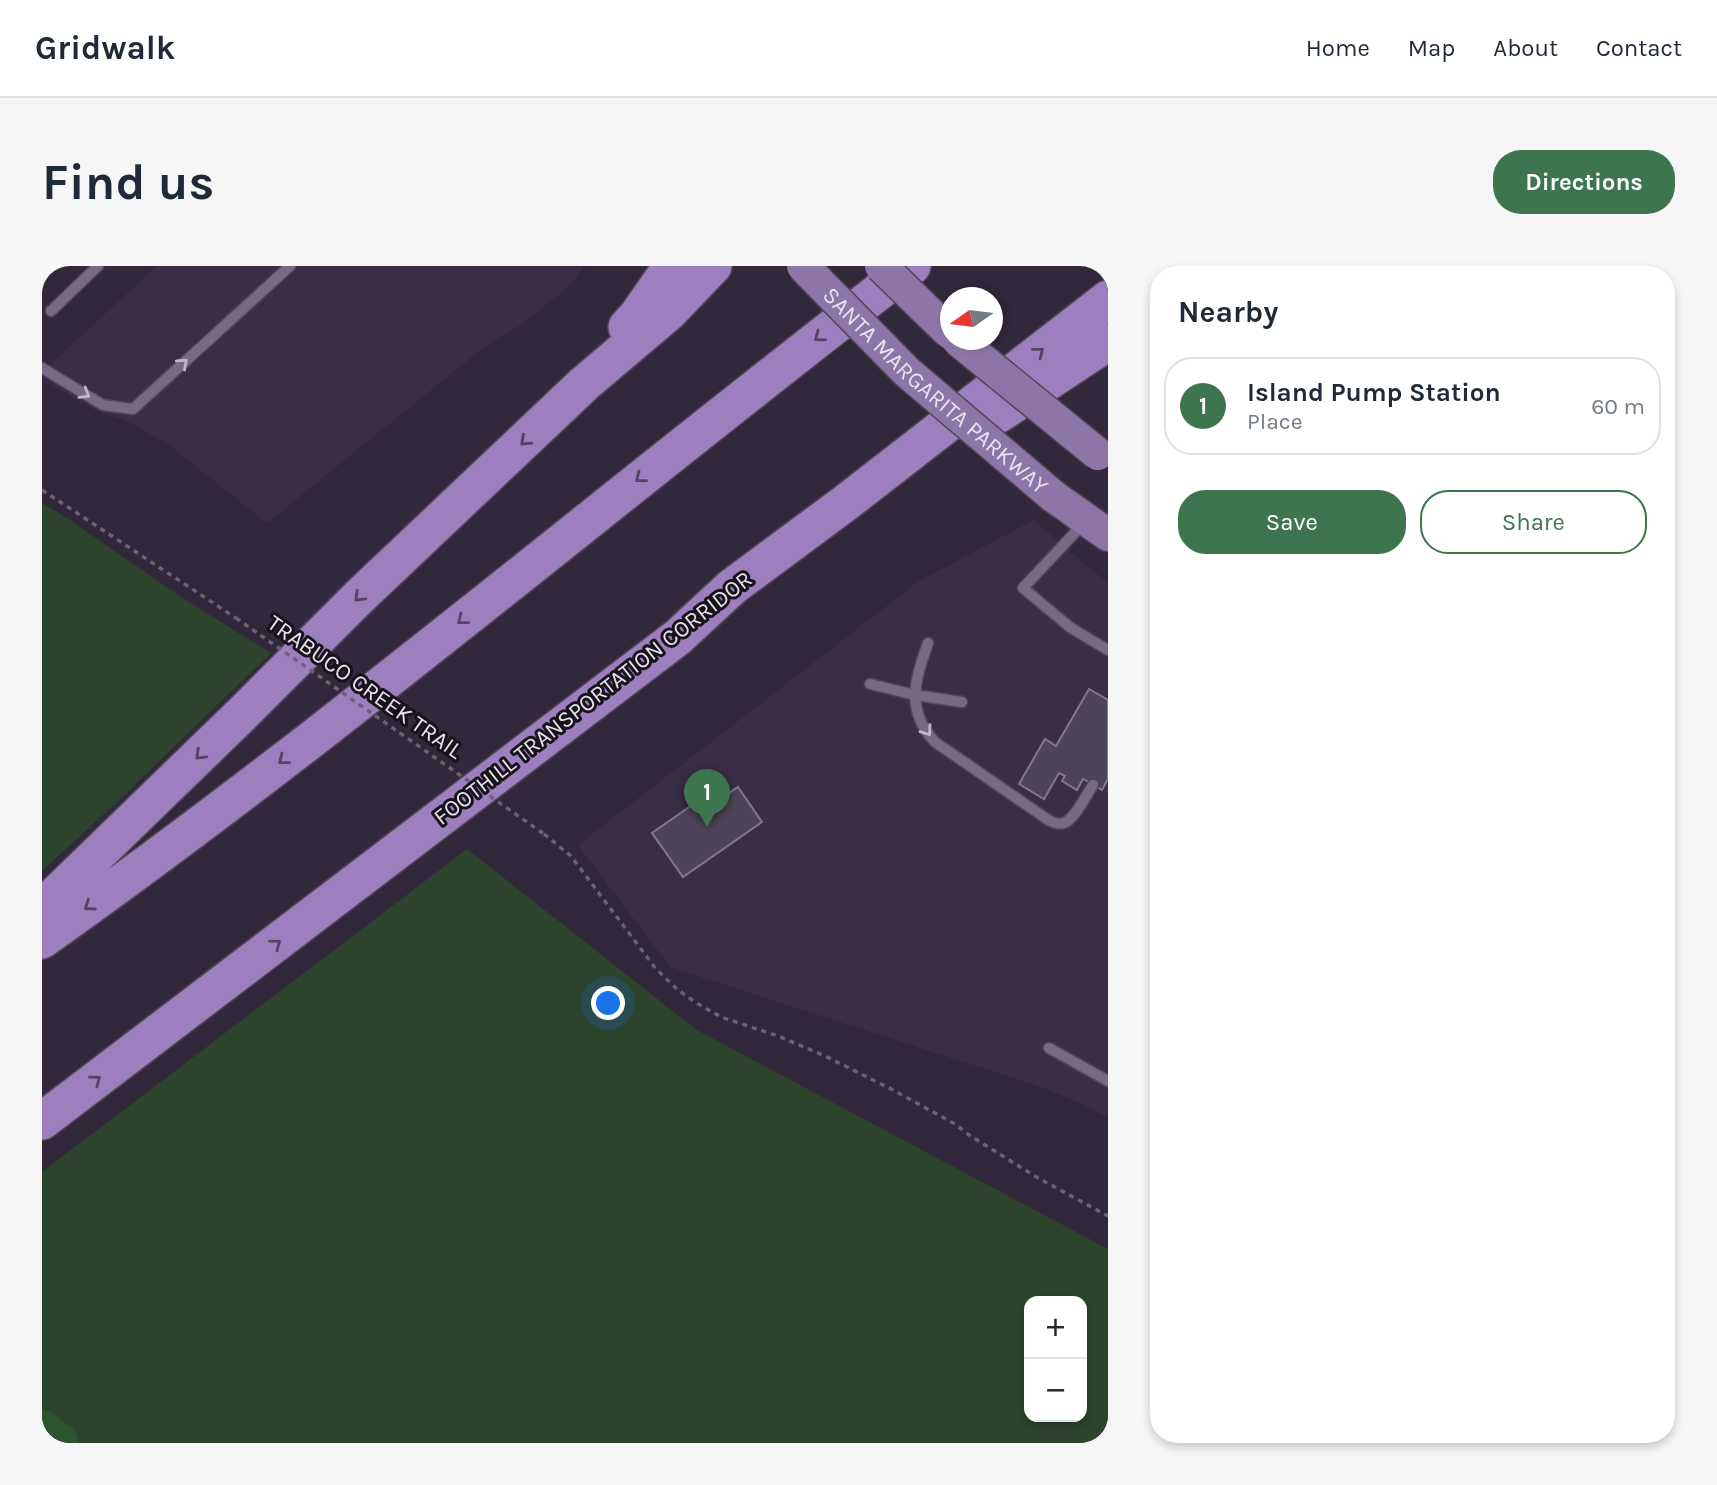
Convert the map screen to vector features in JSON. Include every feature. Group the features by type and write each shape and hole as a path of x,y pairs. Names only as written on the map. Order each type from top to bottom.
{"highway":[{"path":"584,384 603,350 637,316 672,266"},
{"path":"42,908 359,597 584,384 669,312 713,266"},
{"path":"42,940 137,873 342,715 791,358 912,266"},
{"name":"FOOTHILL TRANSPORTATION CORRIDOR","path":"42,1121 678,637 732,587 1108,299"},
{"path":"678,637 704,633 985,423 1108,342"}],"main road":[{"name":"SANTA MARGARITA PARKWAY","path":"803,266 907,372 1053,496 1098,527"},
{"path":"881,266 940,323"},
{"path":"970,350 1103,457"}],"lane":[{"path":"51,311 98,266"},
{"path":"42,368 103,405 132,409 289,266"},
{"path":"1098,527 1023,588 1071,628 1108,650"},
{"path":"928,643 918,672 915,695 924,730 935,742 1055,823 1072,819 1093,785"},
{"path":"870,684 915,695 962,702"},
{"path":"1049,1048 1108,1081"}],"path":[{"name":"TRABUCO CREEK TRAIL","path":"42,490 236,618 544,834 570,856 656,969 698,1004 721,1017 778,1036 825,1056 891,1088 955,1124 1038,1178 1108,1216"}],"shaded area":[{"path":"157,266 583,266 567,288 524,323 478,352 267,523 169,445 127,421 97,411 42,380 42,372"},
{"path":"1034,520 1108,582 1108,1118 1041,1087 670,967 578,845 919,581"}],"green space":[{"path":"42,503 181,597 271,653 42,871"},
{"path":"467,849 697,1030 1108,1249 1108,1443 42,1443 42,1172"}],"building":[{"path":"1089,689 1108,700 1108,779 1102,790 1083,779 1077,790 1062,781 1065,776 1059,773 1044,799 1019,784 1045,739 1056,746"},
{"path":"738,787 762,822 683,877 652,833 708,794 714,803"}],"waterway":[{"path":"42,1429 60,1443"}],"place":[{"name":"Island Pump Station","path":"707,827"}]}
